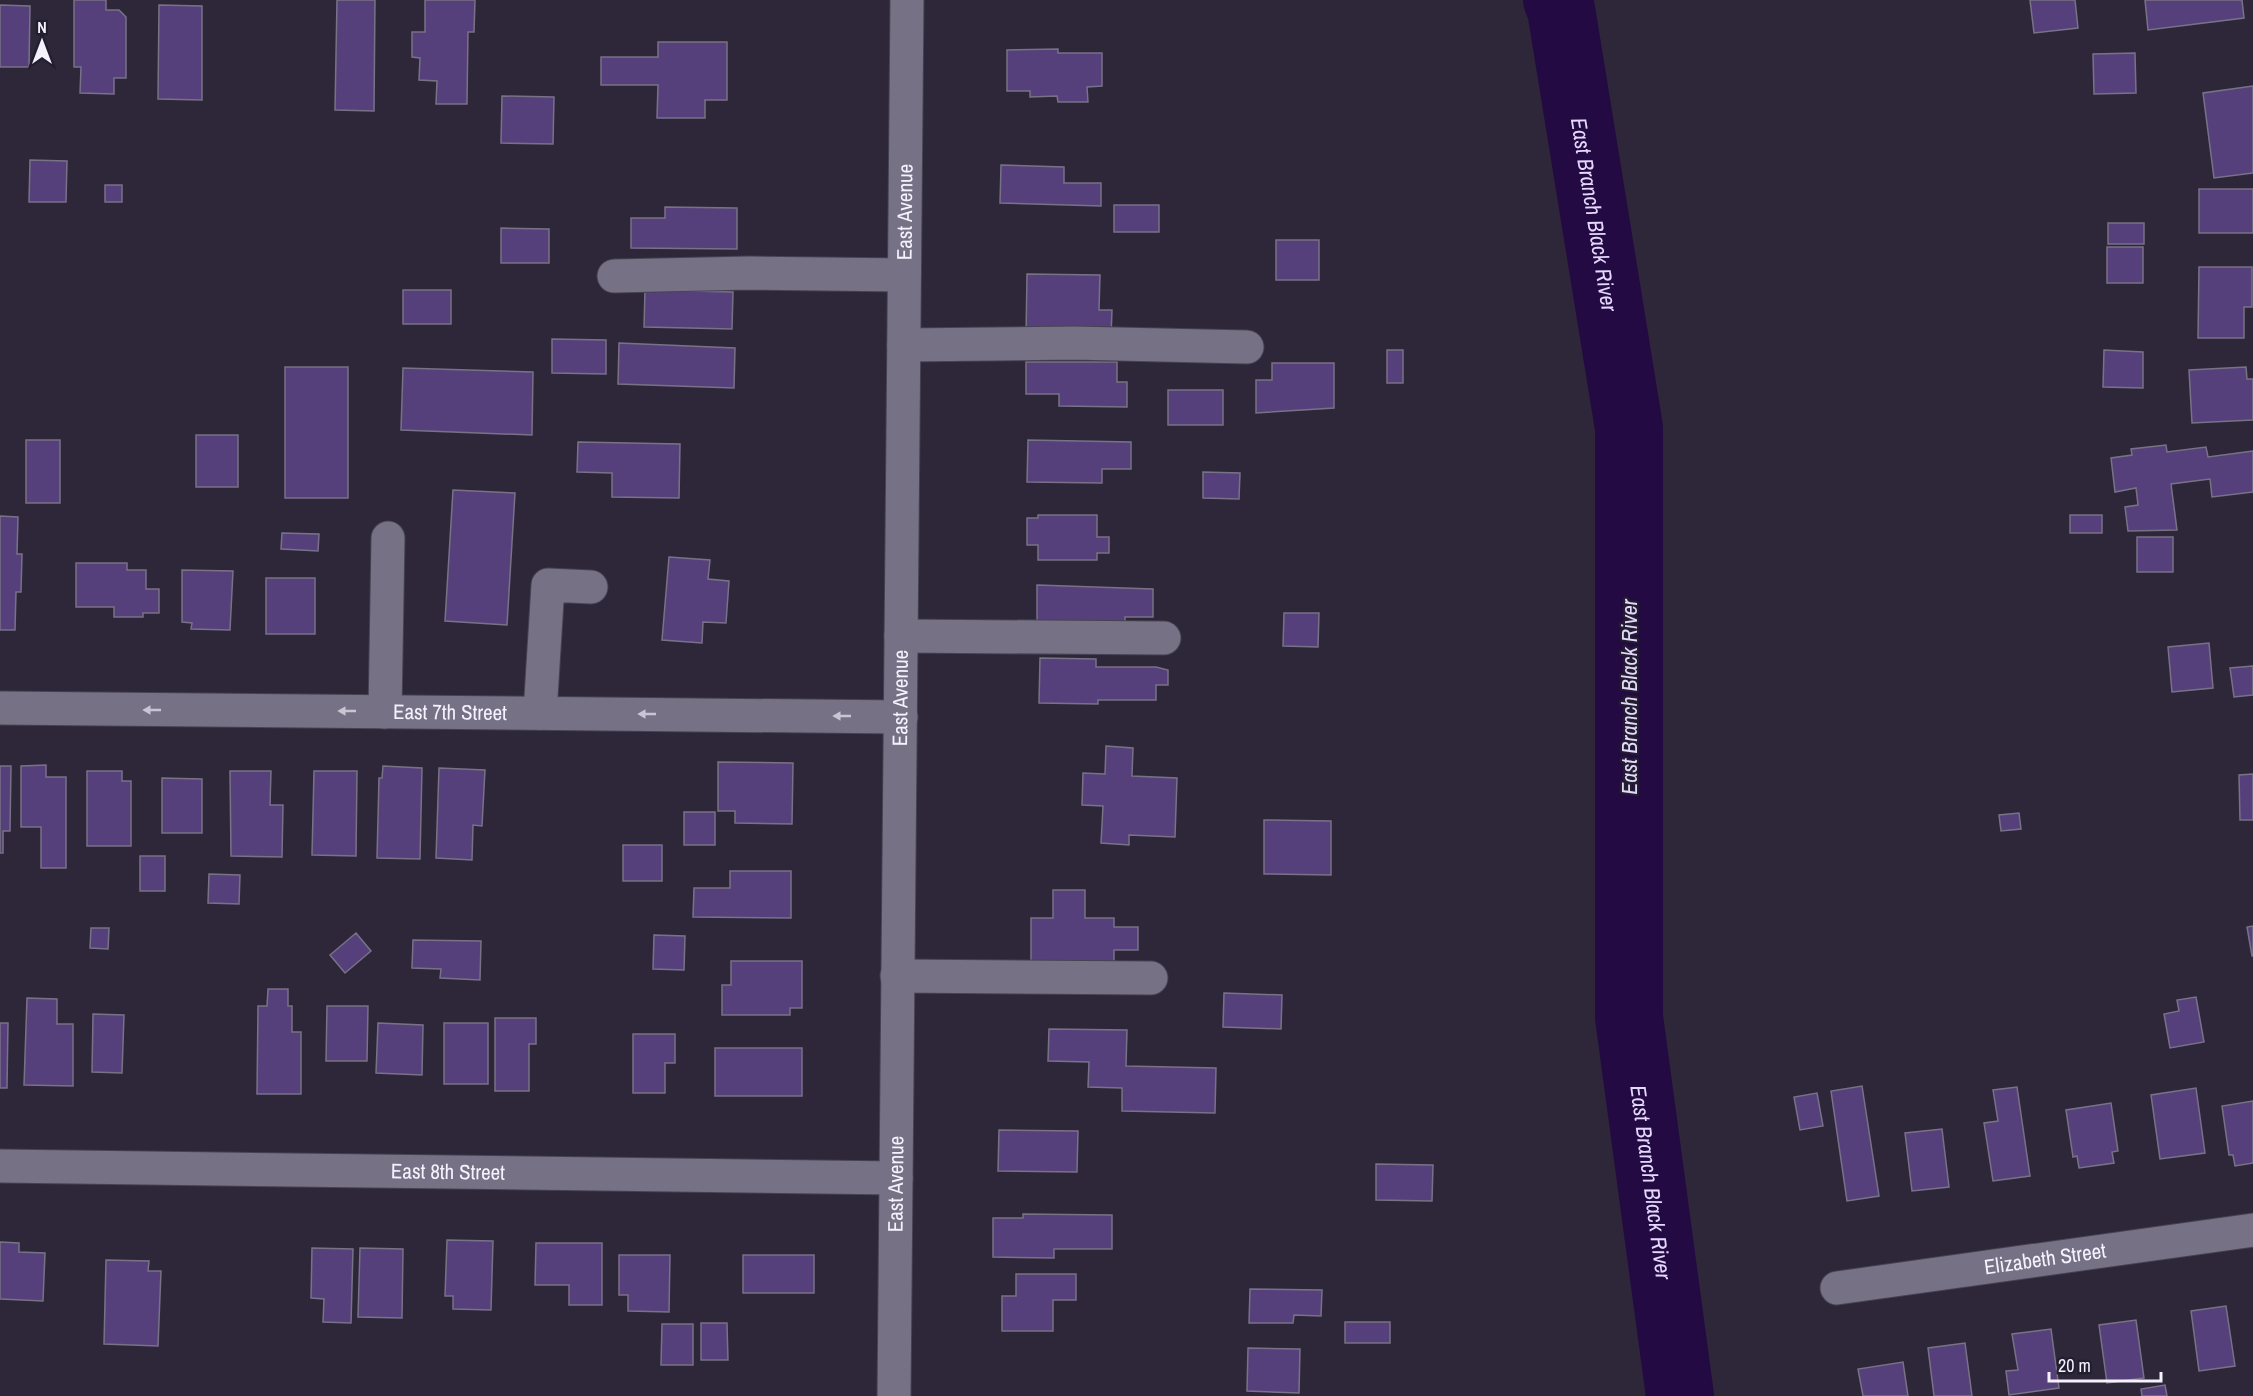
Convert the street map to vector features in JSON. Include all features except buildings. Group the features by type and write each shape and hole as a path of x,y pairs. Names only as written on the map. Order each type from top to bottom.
{"street":[{"name":"East Avenue","path":"894,1396 907,0"},
{"path":"614,276 750,273 904,275"},
{"path":"904,345 1247,346"},
{"path":"385,711 388,538"},
{"path":"540,713 548,585 591,586"},
{"path":"901,636 1164,638"},
{"name":"East 7th Street","path":"0,708 901,717"},
{"path":"897,976 1151,978"},
{"name":"East 8th Street","path":"0,1166 896,1178"},
{"name":"Elizabeth Street","path":"1837,1288 2253,1230"}],"waterway":[{"name":"East Branch Black River","path":"1557,0 1561,9 1629,428 1629,1017 1680,1396"}]}
